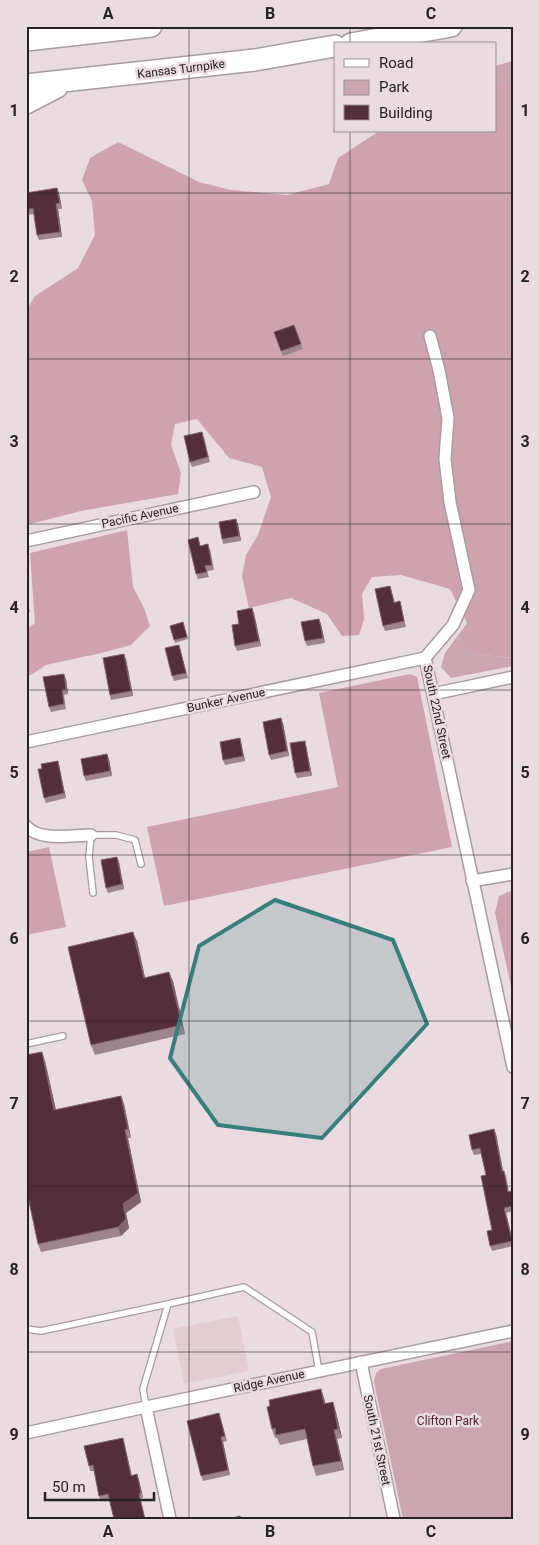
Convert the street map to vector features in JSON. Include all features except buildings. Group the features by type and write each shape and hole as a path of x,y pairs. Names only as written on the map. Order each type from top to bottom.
{"highway":[{"path":"26,40 116,28 151,26"},
{"path":"362,42 452,26"},
{"name":"Kansas Turnpike","path":"26,86 255,60 334,46"},
{"path":"26,103 66,82"}],"street":[{"name":"South 22nd Street","path":"430,336 439,370 448,418 446,459 450,502 468,590 453,625 426,658 432,694 513,1068"},
{"name":"Pacific Avenue","path":"26,541 254,492"},
{"name":"Bunker Avenue","path":"26,742 426,658"},
{"path":"432,694 513,677"},
{"path":"29,829 49,836 91,835"},
{"path":"472,882 513,874"},
{"name":"Ridge Avenue","path":"26,1434 146,1407 513,1331"},
{"name":"South 21st Street","path":"361,1362 394,1519"},
{"path":"146,1407 170,1519"}],"lane":[{"path":"93,893 89,858 91,835 116,835 135,840 142,864"},
{"path":"26,1044 63,1036"},
{"path":"26,1329 41,1331 244,1287 312,1332 319,1371"},
{"path":"146,1407 143,1389 168,1304"}],"highlighted area":[{"path":"275,900 393,940 427,1024 322,1138 218,1125 170,1058 199,946"}],"shaded area":[{"path":"513,80 513,658 473,654 461,643 467,623 450,589 401,575 372,577 362,594 364,619 359,635 342,636 327,614 291,598 249,608 242,576 246,555 258,535 271,497 262,467 229,458 197,419 175,424 171,445 181,473 178,494 81,511 26,525 26,311 35,296 78,268 95,235 92,201 82,180 90,158 118,142 199,182 231,190 287,195 329,184 338,158 377,132 496,132 496,84"},
{"path":"127,530 133,587 144,608 150,626 131,645 46,665 26,678 26,630 35,623 30,553"},
{"path":"410,674 417,677 452,847 164,906 147,827 338,787 319,693"},
{"path":"49,847 66,927 26,935 26,852"},
{"path":"513,890 513,996 495,913 499,896"},
{"path":"238,1316 249,1371 184,1384 173,1329"}],"green space":[{"path":"513,61 513,80 496,84 496,66"},
{"path":"467,623 462,643 473,654 513,658 513,666 451,678 441,667 445,653"},
{"name":"Clifton Park","path":"513,1341 513,1519 403,1519 374,1382 376,1373 381,1369"}]}
